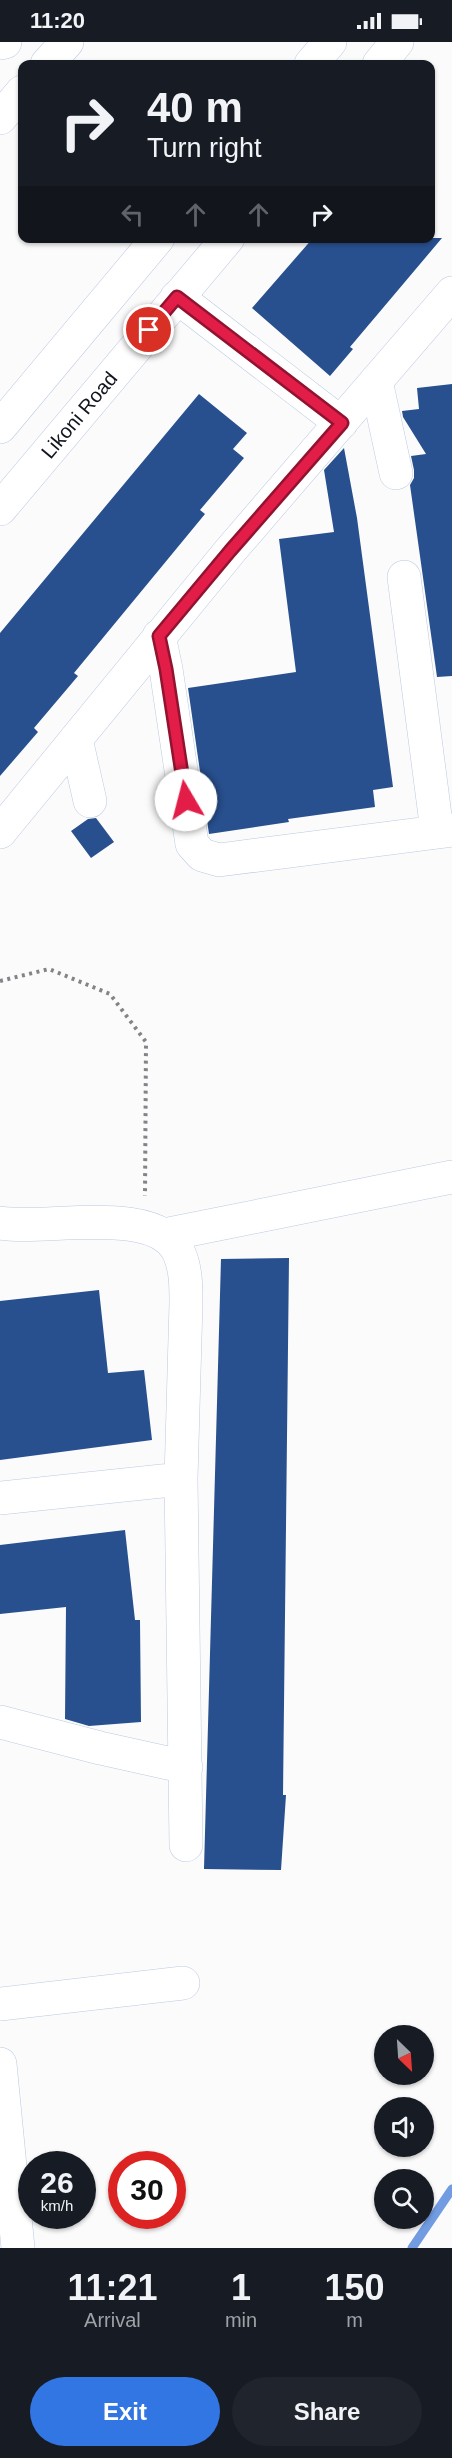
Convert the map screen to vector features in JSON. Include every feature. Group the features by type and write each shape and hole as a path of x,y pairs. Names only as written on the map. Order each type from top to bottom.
{"street":[{"path":"0,43 5,42"},
{"path":"51,60 67,42"},
{"path":"314,60 330,42"},
{"path":"382,60 397,42"},
{"path":"0,118 18,97"},
{"path":"0,427 154,243"},
{"name":"Likoni Road","path":"0,508 224,243"},
{"path":"0,832 230,551 450,296"},
{"path":"177,297 342,423"},
{"path":"376,381 396,473"},
{"path":"159,636 192,844 201,855 219,860 445,830 404,577"},
{"path":"76,739 90,801"},
{"path":"4,1216 101,1221 154,1231 452,1178"},
{"path":"154,1231 179,1251 185,1275 182,1479 186,1845"},
{"path":"0,1498 182,1479"},
{"path":"0,1722 186,1767"},
{"path":"0,2004 183,1983"},
{"path":"0,2064 18,2248"}],"path":[{"path":"0,981 49,969 111,994 146,1042 154,1231"}],"building":[{"path":"435,238 442,238 350,347 353,349 330,376 252,308 309,243 435,243"},
{"path":"452,384 452,676 437,677 410,485 414,478 411,456 426,454 403,417 402,411 419,409 417,388"},
{"path":"199,394 247,433 233,449 244,458 200,510 205,514 74,673 78,676 34,728 38,732 0,776 0,633"},
{"path":"344,448 357,518 393,787 373,790 375,807 288,819 289,822 209,834 188,688 296,672 279,539 334,532 324,470"},
{"path":"96,818 114,842 91,858 71,831 88,819"},
{"path":"289,1258 283,1795 286,1795 281,1870 204,1869 221,1259"},
{"path":"99,1290 108,1373 144,1370 152,1440 0,1460 0,1301"},
{"path":"125,1530 135,1620 140,1620 141,1722 89,1726 65,1719 66,1607 0,1614 0,1545"}],"waterway":[{"path":"412,2248 452,2189"}],"route":[{"path":"149,330 177,297 342,423 159,636 186,800"}]}
